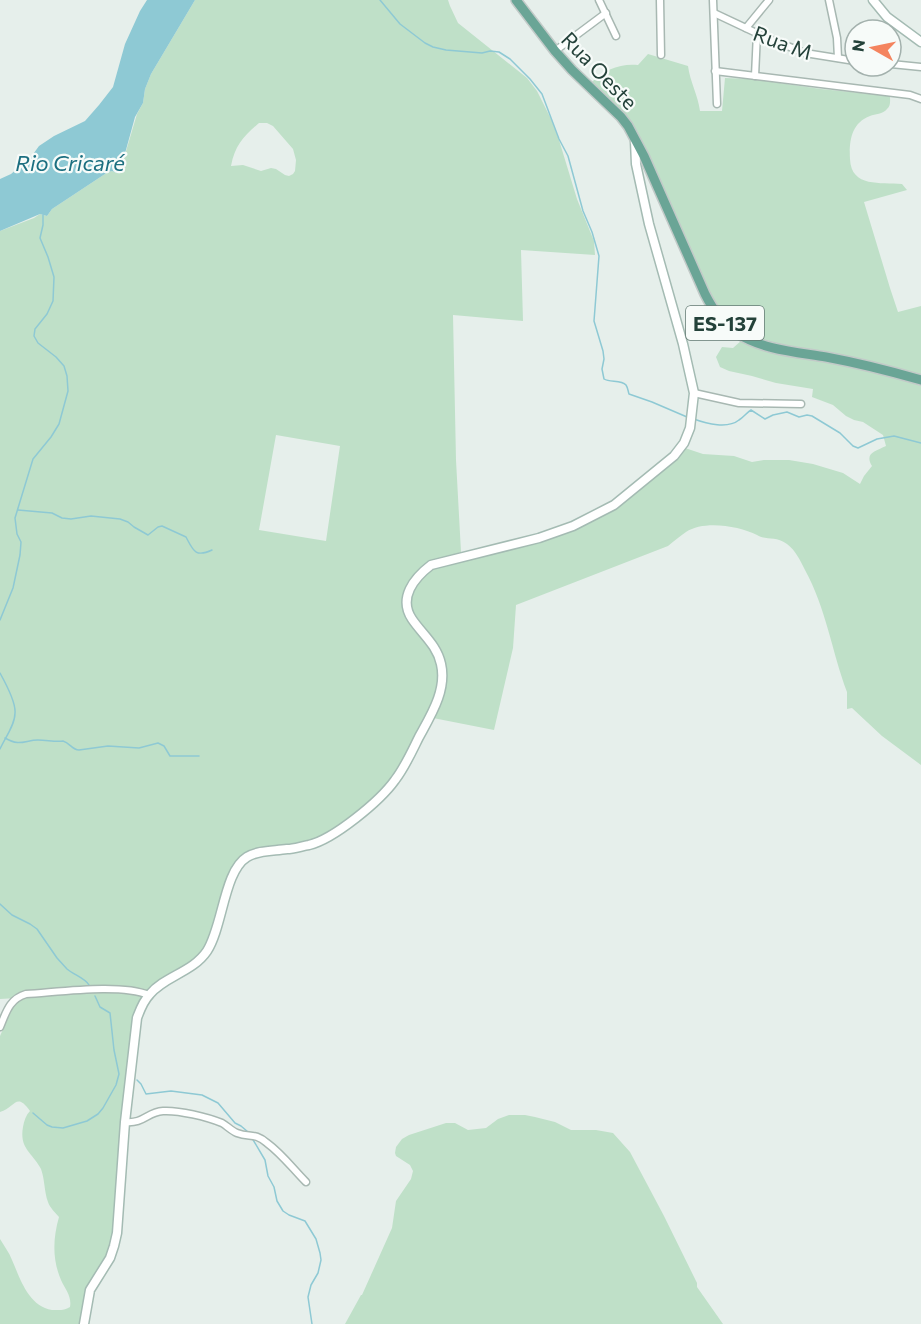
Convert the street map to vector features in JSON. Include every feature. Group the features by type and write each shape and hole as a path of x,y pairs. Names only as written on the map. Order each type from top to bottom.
{"main road":[{"name":"Rua Oeste","path":"516,0 555,51 621,117 635,138"},
{"name":"ES-137","path":"635,138 663,196 705,294 719,317 735,332 765,346 873,367 921,380"}],"street":[{"path":"599,0 616,36"},
{"path":"660,0 661,56"},
{"path":"713,0 717,104"},
{"path":"746,28 768,0"},
{"path":"829,0 836,30 838,58"},
{"path":"873,0 887,17 921,42"},
{"name":"Rua M","path":"714,13 805,53 843,59"},
{"path":"555,51 606,14"},
{"path":"755,76 757,33"},
{"path":"903,65 921,67"},
{"path":"715,71 910,95 921,99"},
{"path":"84,1324 90,1290 110,1257 117,1233 125,1122 137,1018 142,1005 157,988 190,968 207,952 219,924 232,875 246,857 256,853 313,844 329,837 363,812 387,790 400,772 434,708 440,692 442,677 437,651 407,609 407,598 411,586 420,574 431,566 540,538 573,526 614,505 674,456 684,443 692,419 694,393 683,344 640,189 635,138"},
{"path":"694,393 739,403 801,404"},
{"path":"0,1028 11,1003 19,996 26,994 128,990 149,995"},
{"path":"125,1122 138,1122 155,1113 167,1111 216,1121 240,1134 255,1135 262,1139 276,1150 306,1182"}],"green space":[{"path":"195,0 448,0 458,23 527,78 537,91 559,140 577,199 594,241 595,255 521,250 523,321 453,315 456,460 461,552 435,561 404,598 439,663 437,693 403,763 389,782 365,805 322,837 245,854 208,944 196,959 139,1002 118,1220 108,1256 92,1280 83,1324 0,1324 0,1239 26,1290 37,1303 52,1310 59,1310 70,1307 70,1303 58,1272 55,1256 59,1217 48,1202 41,1169 23,1141 23,1125 30,1111 18,1101 0,1112 0,1036 17,998 0,999 0,231 40,214 47,216 52,209 108,172 117,173 121,168 151,74","holes":["259,123 273,126 293,149 296,160 293,174 285,175 271,168 261,171 243,165 231,166 241,142","276,435 340,446 326,541 259,530"]},
{"path":"648,54 688,66 700,111 722,111 725,78 752,79 890,96 890,105 885,111 864,119 855,128 850,146 850,159 852,168 861,179 868,182 902,184 907,190 864,202 898,312 921,306 921,376 870,362 768,341 738,328 726,317 707,289 637,131 591,83 601,74 613,68 638,65"},
{"path":"742,340 787,354 884,373 921,386 921,765 882,736 852,708 847,709 847,692 824,615 812,585 793,550 779,540 764,538 741,529 712,525 693,528 668,546 516,605 513,648 494,730 433,718 444,694 446,671 441,653 411,609 409,601 413,591 429,569 567,531 667,468 685,448 703,454 734,456 752,462 789,460 813,464 843,473 860,484 872,466 870,455 886,446 883,435 863,422 846,416 833,405 812,397 813,389 776,383 720,367 716,357 722,347 733,348"},
{"path":"509,1115 535,1117 555,1122 571,1130 613,1133 630,1152 664,1216 697,1287 723,1324 345,1324 362,1295 392,1228 396,1201 411,1179 413,1171 410,1165 395,1153 402,1139 446,1123 455,1123 468,1130 486,1128 498,1119"}],"water":[{"name":"Rio Cricaré","path":"147,0 195,0 151,74 143,103 135,117 121,168 117,173 108,172 52,209 47,216 40,214 0,231 0,179 11,174 31,157 39,146 85,121 99,105 113,87 125,44"}],"waterway":[{"path":"380,0 400,24 433,47 482,53 499,52 510,59 542,94 568,156 583,211 599,256 594,321 603,351 604,379 624,383 629,394 687,417"},
{"path":"0,620 13,588 20,555 21,542 17,534 15,518 33,459 59,424 68,391 64,366 38,343 34,336 35,329 47,314 53,301 54,277 40,238 43,215"},
{"path":"694,419 723,425 734,423 751,410 765,419 787,412 799,417 812,416 840,433 858,448 877,439 894,436 921,443"},
{"path":"18,510 52,513 71,519 91,516 120,519 148,535 162,526 186,537 198,553 212,550"},
{"path":"0,673 15,709 12,727 0,749"},
{"path":"5,738 19,743 38,740 63,741 79,750 108,746 139,748 158,743 164,746 170,756 199,756"},
{"path":"0,904 12,915 37,929 67,969 89,985"},
{"path":"33,1113 52,1127 63,1128 87,1121 103,1108 116,1085 119,1074 110,1013 100,1007 95,996"},
{"path":"137,1080 146,1094 171,1091 202,1095 218,1103 235,1123 248,1132"},
{"path":"252,1138 265,1160 268,1176 283,1211 305,1221 316,1239 321,1260 308,1297 312,1324"}]}
